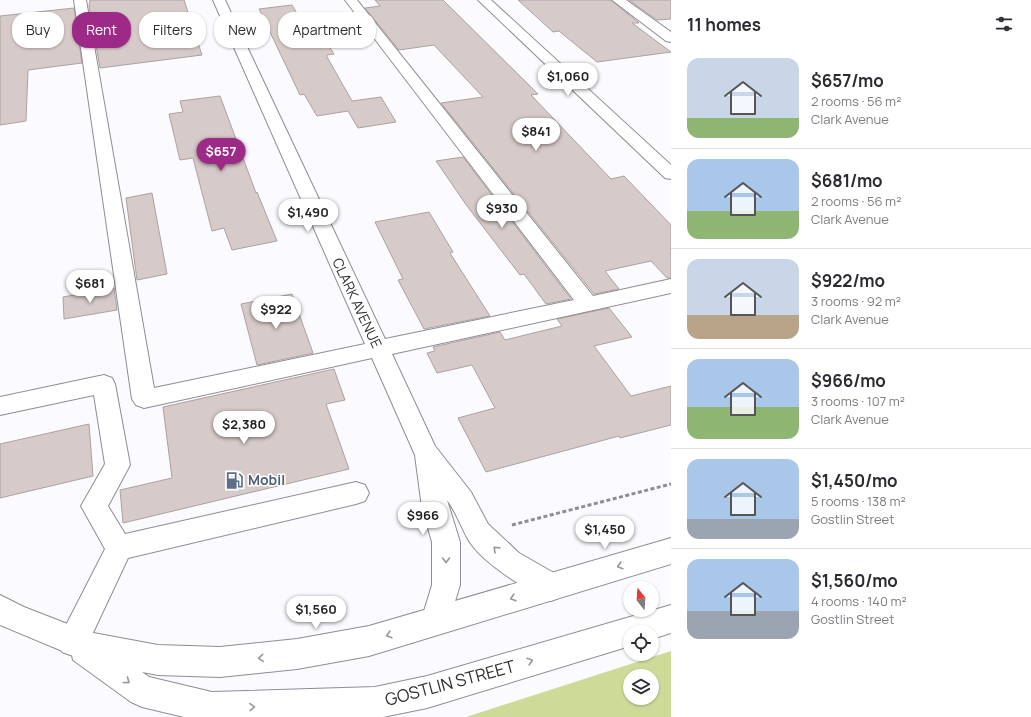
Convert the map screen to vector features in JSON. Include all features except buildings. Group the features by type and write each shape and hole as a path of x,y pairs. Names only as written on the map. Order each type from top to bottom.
{"street":[{"path":"80,0 144,399 671,286"},
{"name":"CLARK AVENUE","path":"219,0 426,453 462,500 479,533 509,562 551,587"},
{"path":"351,0 588,304"},
{"path":"484,0 671,174"},
{"path":"618,0 671,38"},
{"path":"0,406 104,384 118,466 94,506 119,548"},
{"name":"CLARK AVENUE","path":"426,453 435,508 446,542 446,585 436,621"},
{"path":"119,548 356,493"},
{"path":"73,641 119,548"},
{"name":"GOSTLIN STREET","path":"0,609 15,618 88,647 158,660 220,662 304,653 369,641 671,551"},
{"name":"GOSTLIN STREET","path":"73,641 142,692 212,708 297,711 375,703 427,692 671,619"}],"path":[{"path":"507,526 671,484"}],"green space":[{"path":"671,651 671,717 466,717 640,661 659,661 659,655"}],"place":[{"name":"Mobil","path":"235,480"}]}
